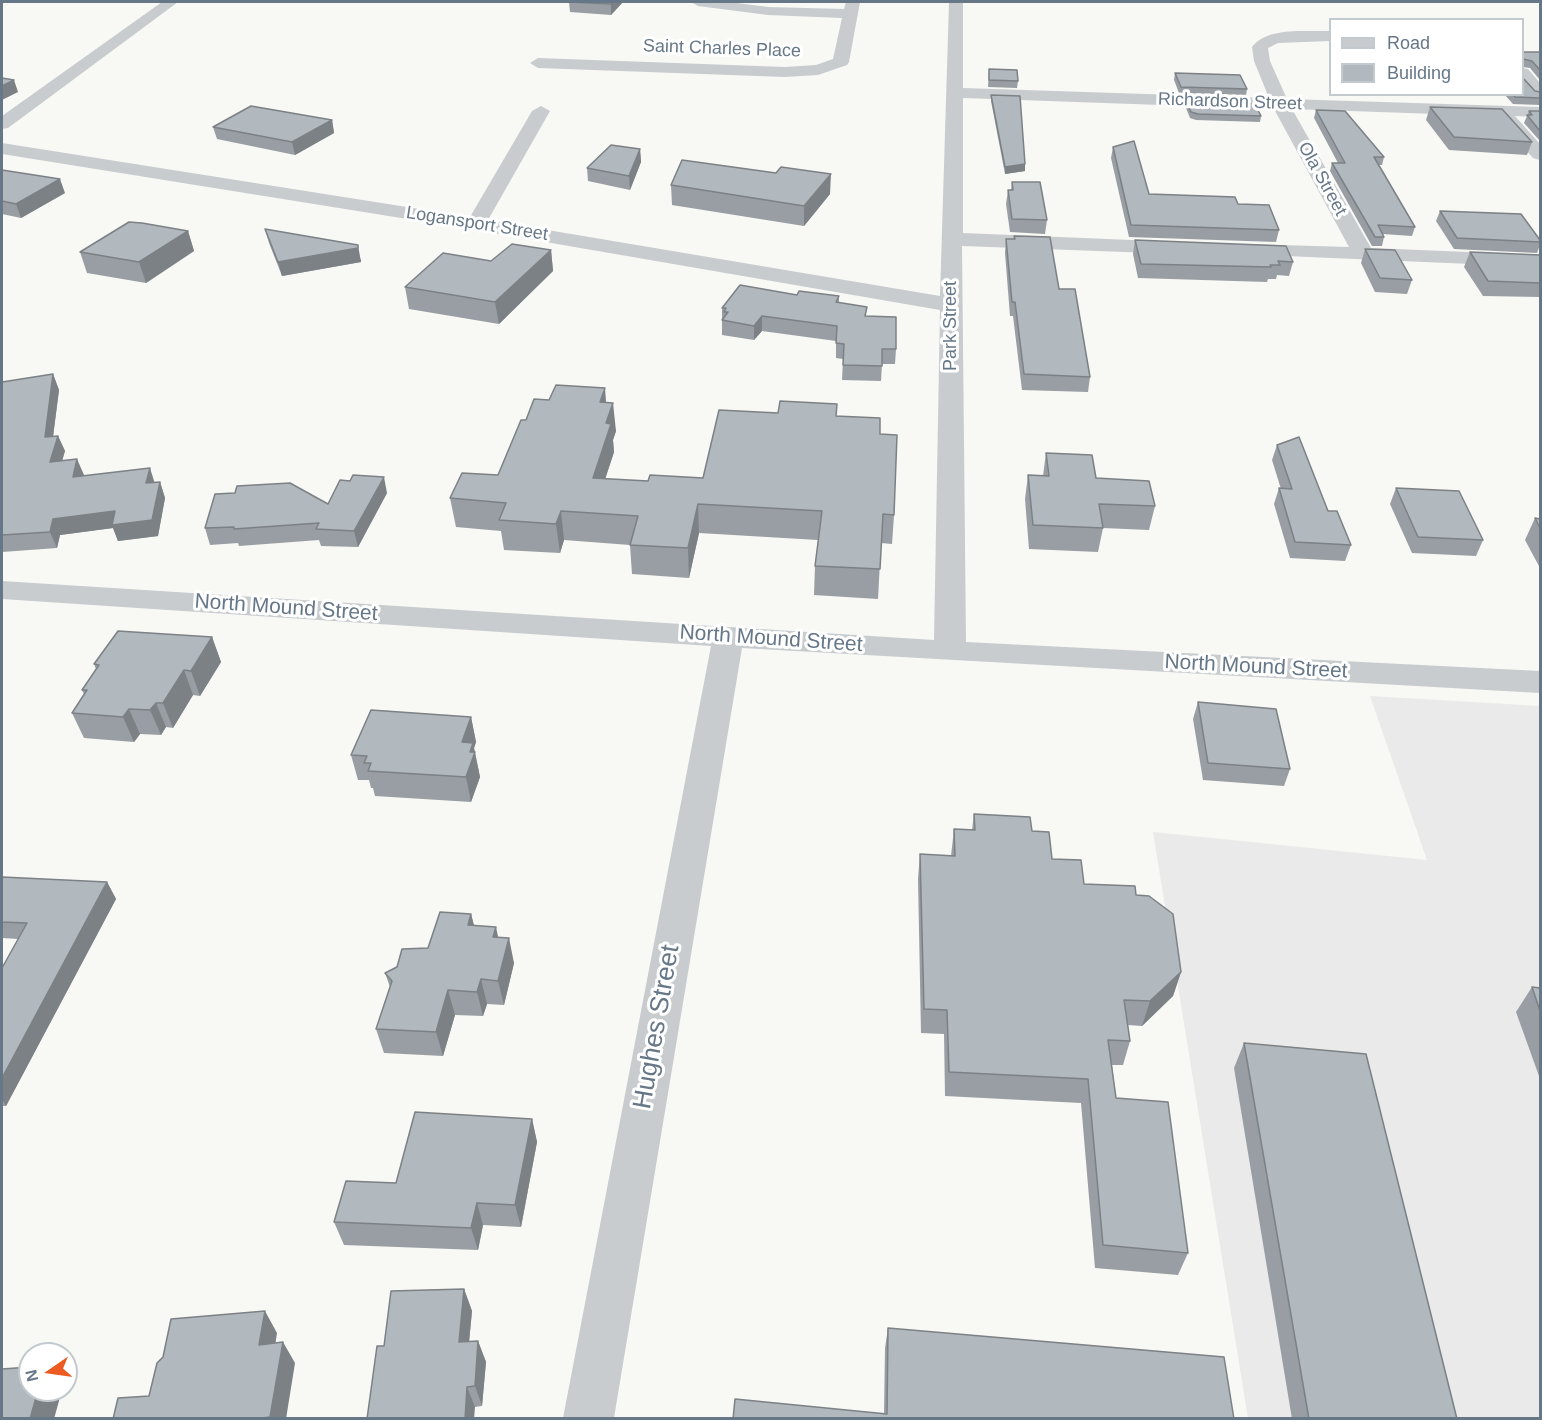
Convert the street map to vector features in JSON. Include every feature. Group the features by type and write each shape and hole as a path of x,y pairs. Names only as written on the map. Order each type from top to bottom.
{"street":[{"path":"2,124 171,2"},
{"path":"698,2 768,10 852,8"},
{"name":"Park Street","path":"950,651 951,305 956,2"},
{"name":"Saint Charles Place","path":"538,63 785,72 818,70 841,62 852,8"},
{"name":"Ola Street","path":"1329,36 1270,40 1260,47 1259,58 1280,104 1364,255"},
{"path":"1524,75 1540,93"},
{"name":"Richardson Street","path":"956,93 1280,104 1434,102 1500,111 1540,112"},
{"path":"476,224 541,111"},
{"path":"1500,111 1540,154"},
{"name":"Logansport Street","path":"2,148 476,224 951,305"},
{"path":"952,239 1199,249"},
{"path":"1223,250 1540,261"},
{"name":"North Mound Street","path":"2,590 950,651 1540,682"},
{"name":"Hughes Street","path":"588,1419 728,636"}],"shaded area":[{"path":"1370,696 1540,706 1540,1418 1248,1418 1153,832 1427,860"}],"building":[{"path":"569,2 613,2 611,4"},
{"path":"1524,52 1540,52 1540,70 1532,61 1524,59"},
{"path":"989,69 1017,70 1018,81 989,80"},
{"path":"1175,73 1240,75 1247,89 1181,87"},
{"path":"2,78 14,80 2,86"},
{"path":"1524,79 1535,91 1540,92 1540,98 1515,97 1524,96"},
{"path":"991,95 1020,96 1025,164 1005,167"},
{"path":"1187,102 1255,104 1261,116 1198,114 1191,112"},
{"path":"251,106 332,120 292,142 213,127"},
{"path":"1430,107 1502,109 1532,142 1454,137"},
{"path":"1316,110 1345,111 1384,157 1374,157 1415,227 1378,225 1384,237 1375,237 1332,163 1345,163"},
{"path":"1529,111 1540,111 1540,131 1527,115 1532,115"},
{"path":"1134,141 1149,194 1235,197 1238,204 1269,205 1279,230 1131,225 1113,147"},
{"path":"611,145 640,149 629,176 587,168"},
{"path":"682,160 776,173 781,167 831,174 804,206 671,185"},
{"path":"2,170 60,179 16,204 2,201"},
{"path":"1012,182 1040,182 1047,220 1012,219 1008,190 1013,190"},
{"path":"1440,211 1521,214 1540,242 1457,238"},
{"path":"129,222 188,231 139,262 80,252"},
{"path":"265,229 358,245 358,248 278,262"},
{"path":"1014,236 1050,237 1059,289 1075,289 1090,377 1024,374 1015,302 1012,302 1006,239 1015,239"},
{"path":"1135,240 1286,246 1293,262 1278,261 1280,265 1270,265 1271,267 1141,264"},
{"path":"512,244 551,250 495,302 405,287 443,253 491,261"},
{"path":"1365,249 1395,250 1412,280 1380,278"},
{"path":"1470,252 1540,255 1540,283 1488,281"},
{"path":"740,285 797,295 799,291 839,296 836,302 867,307 865,316 896,317 896,349 882,349 882,366 843,365 844,344 836,343 837,326 762,316 754,326 722,320 728,312 724,312 726,308 722,308"},
{"path":"53,374 45,437 58,436 50,462 77,459 73,477 150,468 146,483 160,482 152,520 112,525 115,511 53,519 50,532 2,535 2,382"},
{"path":"556,385 605,388 600,402 613,403 606,423 611,424 593,478 648,481 650,475 703,478 719,410 778,413 780,401 837,404 836,416 880,418 880,434 897,435 894,515 883,514 880,569 815,566 822,511 698,504 688,548 630,545 638,516 561,511 556,524 499,520 506,503 450,498 462,473 498,475 521,420 526,420 534,399 549,400"},
{"path":"1299,437 1328,511 1337,511 1351,545 1295,542 1279,488 1292,489 1277,445"},
{"path":"1046,453 1092,455 1096,478 1149,481 1155,506 1099,504 1103,528 1033,525 1028,475 1049,476"},
{"path":"353,475 384,477 354,531 316,529 319,523 234,529 234,527 205,528 215,494 235,493 237,486 290,483 328,504 340,480 350,481"},
{"path":"1396,488 1459,491 1483,540 1418,537"},
{"path":"118,631 212,637 191,671 184,670 163,703 156,703 150,710 129,709 123,717 72,713 87,690 82,690 99,665 94,664"},
{"path":"1198,702 1276,709 1290,769 1208,763"},
{"path":"371,710 471,717 462,742 473,743 470,752 475,752 466,777 368,771 371,763 364,763 367,756 351,755"},
{"path":"974,814 1030,817 1032,831 1049,832 1052,859 1081,860 1084,884 1135,886 1136,895 1149,896 1173,914 1181,972 1150,1001 1124,1000 1130,1041 1108,1040 1116,1098 1168,1102 1188,1253 1103,1245 1088,1079 949,1072 947,1010 924,1009 920,854 955,856 954,829 975,830"},
{"path":"2,877 107,882 2,1078 2,968 27,923 2,922"},
{"path":"440,912 471,914 468,925 496,927 493,937 509,938 498,981 481,979 477,992 448,990 436,1032 376,1029 392,981 385,973 397,967 402,949 428,948"},
{"path":"1532,987 1540,988 1540,1011"},
{"path":"1244,1043 1366,1054 1457,1419 1309,1419"},
{"path":"415,1112 532,1119 515,1205 477,1203 471,1228 334,1222 346,1181 396,1183"},
{"path":"464,1289 459,1342 478,1341 475,1386 467,1387 465,1419 367,1419 377,1346 384,1346 391,1291"},
{"path":"265,1311 259,1345 283,1342 270,1417 255,1419 113,1419 118,1398 149,1396 157,1363 163,1357 171,1319"},
{"path":"888,1328 1224,1357 1234,1419 733,1419 735,1399 887,1414"},
{"path":"18,1368 18,1402 35,1402 30,1419 2,1419 2,1369"}]}
